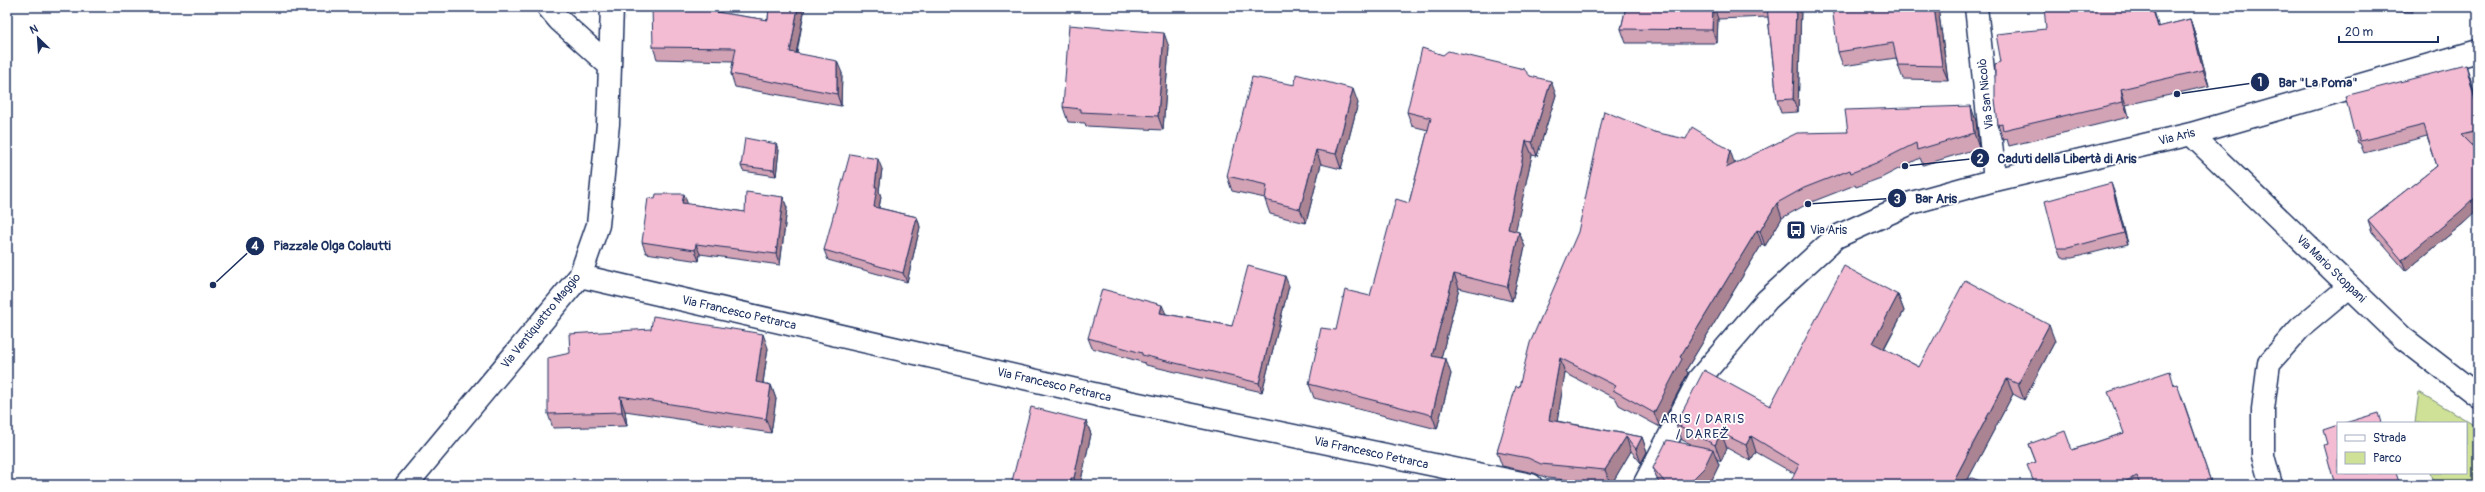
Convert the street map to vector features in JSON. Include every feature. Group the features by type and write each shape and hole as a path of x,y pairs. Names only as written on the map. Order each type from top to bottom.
{"street":[{"path":"548,7 559,20 610,66"},
{"name":"Via Ventiquattro Maggio","path":"406,485 580,276 598,225 608,124 612,7"},
{"name":"Via San Nicolò","path":"1976,7 1995,180"},
{"name":"Via Aris","path":"1644,485 1699,379 1767,300 1836,238 1912,203 1995,180 2191,134 2478,51"},
{"name":"Via Mario Stoppani","path":"2191,134 2349,288 2403,338 2478,396"},
{"name":"Via Francesco Petrarca","path":"580,276 1124,401 1531,485"},
{"path":"2271,485 2264,456 2262,409 2270,363 2300,328 2349,288"}],"green space":[{"path":"2419,392 2478,427 2478,485 2434,485 2430,474 2467,474 2467,422 2415,422"}],"building":[{"path":"652,7 716,7 716,12 768,20 769,7 798,7 790,52 837,61 837,94 731,74 736,48 653,47"},
{"path":"1626,7 1713,7 1712,30 1621,29"},
{"path":"1767,7 1796,7 1793,99 1777,100"},
{"path":"1832,7 1934,7 1942,66 1898,65 1893,43 1838,52"},
{"path":"2044,7 2152,7 2158,27 2190,19 2203,70 2121,89 2123,102 2003,130 2002,124 1998,125 1995,99 1995,64 2001,62 1996,34 2046,29"},
{"path":"1069,25 1164,33 1158,116 1081,112 1081,109 1063,107"},
{"path":"1422,48 1443,55 1448,51 1524,69 1530,76 1551,81 1532,142 1526,141 1508,229 1519,232 1507,287 1454,274 1432,356 1446,359 1432,415 1309,384 1321,328 1336,330 1345,290 1370,296 1396,199 1409,203 1431,118 1407,112"},
{"path":"2466,65 2478,112 2478,131 2461,135 2478,152 2478,195 2402,260 2368,220 2437,166 2424,125 2360,141 2357,131 2354,132 2345,96"},
{"path":"1296,74 1353,89 1336,154 1316,150 1300,209 1265,200 1267,185 1227,176 1252,77 1295,85"},
{"path":"1971,106 1974,133 1917,150 1916,143 1876,163 1851,173 1850,170 1804,188 1777,203 1760,231 1757,230 1680,357 1682,359 1654,413 1613,390 1616,386 1560,358 1549,420 1642,437 1636,449 1626,437 1605,470 1541,464 1528,458 1497,452 1516,386 1519,387 1530,343 1578,232 1604,111 1654,132 1686,139 1692,127 1730,150 1726,168 1797,133 1848,132 1845,110"},
{"path":"745,138 776,144 774,170 741,166"},
{"path":"850,154 878,159 875,187 877,187 874,207 917,217 903,273 824,250"},
{"path":"2111,183 2124,233 2068,248 2057,248 2045,201"},
{"path":"746,192 783,197 776,254 696,244 695,250 642,242 648,198 655,199 656,194 684,194 682,203 745,212"},
{"path":"1248,266 1285,276 1259,383 1142,355 1142,353 1088,338 1102,289 1162,305 1160,313 1232,326"},
{"path":"1844,266 1898,295 1873,343 1919,367 1965,280 2049,325 2018,384 2007,379 1952,484 1972,478 1991,485 1789,485 1799,465 1751,436 1746,445 1721,433 1715,445 1676,424 1704,370 1770,406"},
{"path":"653,316 763,334 756,382 771,385 766,419 620,396 622,412 548,414 548,358 570,353 569,334 651,329"},
{"path":"2170,371 2174,385 2177,384 2212,485 2140,485 2137,476 2118,485 2035,485 2027,465 2036,462 2029,444 2065,431 2072,450 2124,433 2108,392"},
{"path":"1031,407 1086,421 1074,478 1071,478 1070,485 1011,485"},
{"path":"2378,413 2381,422 2348,422"},
{"path":"2337,425 2337,474 2396,474 2400,485 2335,485 2324,445 2327,444 2323,430"},
{"path":"1667,440 1713,449 1704,468 1687,485 1667,485 1653,468"}],"place":[{"name":"Bar \"La Poma\"","path":"2177,94"},
{"name":"Caduti della Libertà di Aris","path":"1905,166"},
{"name":"Bar Aris","path":"1808,204"},
{"name":"Via Aris","path":"1796,230"},
{"name":"Piazzale Olga Colautti","path":"213,285"}],"district":[{"name":"ARIS / DARIS / DAREŽ","path":"1703,426"}]}
